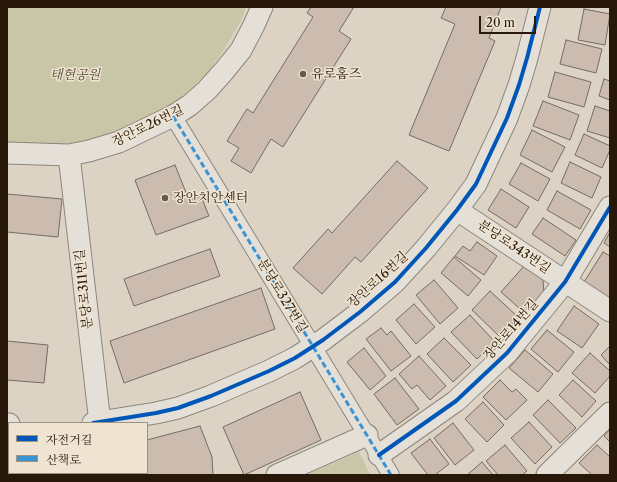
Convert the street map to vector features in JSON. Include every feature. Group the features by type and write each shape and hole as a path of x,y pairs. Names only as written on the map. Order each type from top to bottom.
{"street":[{"name":"장안로26번길","path":"7,152 69,154 89,151 119,142 174,116 190,105 207,90 224,71 240,50 262,7"},
{"name":"장안로16번길","path":"106,422 178,408 211,396 269,371 295,358 323,340 395,282 426,248 476,184 506,118 519,85 540,7"},
{"name":"분당로327번길","path":"174,116 391,475"},
{"name":"분당로311번길","path":"69,154 100,422"},
{"name":"장안로14번길","path":"379,455 456,401 507,353 565,282 610,206"},
{"name":"분당로343번길","path":"457,210 610,311"},
{"path":"547,475 610,413"},
{"path":"277,475 367,435"}],"green space":[{"name":"태현공원","path":"7,7 246,7 241,21 208,72 166,109 115,134 57,148 7,147"},
{"path":"359,452 370,475 307,475"}],"building":[{"name":"유로홈즈","path":"311,7 354,7 339,31 351,39 283,147 271,139 251,173 231,161 239,148 227,141 247,109 253,113 313,17 307,13"},
{"path":"446,7 501,7 489,38 495,41 449,151 409,135 455,24 441,18"},
{"path":"584,9 610,14 605,45 578,40"},
{"path":"566,40 602,49 596,73 560,64"},
{"path":"555,72 591,82 584,107 548,97"},
{"path":"604,79 610,81 610,100 599,96"},
{"path":"543,101 579,115 570,140 533,126"},
{"path":"595,106 610,111 610,138 587,131"},
{"path":"532,130 565,147 552,172 520,155"},
{"path":"584,134 610,146 610,150 602,168 575,155"},
{"path":"397,161 428,188 361,262 355,257 322,294 293,268 328,229 332,233"},
{"path":"570,162 601,177 592,198 561,183"},
{"path":"521,163 550,179 538,201 509,184"},
{"name":"장안치안센터","path":"175,165 189,200 201,196 209,216 156,235 135,180"},
{"path":"501,189 529,207 516,228 488,210"},
{"path":"557,191 591,210 580,229 547,210"},
{"path":"7,194 62,199 58,237 7,232"},
{"path":"543,218 576,240 565,256 532,234"},
{"path":"610,232 610,247 604,243"},
{"path":"477,242 497,256 484,275 455,256 463,246 470,251"},
{"path":"210,249 220,276 134,306 124,279"},
{"path":"603,252 610,256 610,299 584,282"},
{"path":"454,257 481,280 468,296 441,273"},
{"path":"525,265 543,280 544,295 527,315 501,292"},
{"path":"434,280 458,308 440,324 416,295"},
{"path":"261,288 275,329 124,383 110,341"},
{"path":"490,291 518,317 500,337 472,310"},
{"path":"414,304 435,327 416,344 396,320"},
{"path":"574,306 599,324 582,348 557,331"},
{"path":"470,315 495,342 477,359 451,332"},
{"path":"381,328 387,335 391,331 411,356 391,371 366,339"},
{"path":"547,330 574,352 558,372 531,349"},
{"path":"444,338 471,365 453,382 427,354"},
{"path":"7,341 48,345 44,383 7,380"},
{"path":"610,346 610,365 601,355"},
{"path":"364,348 386,376 370,390 347,362"},
{"path":"525,350 553,374 538,392 509,368"},
{"path":"590,353 610,371 610,376 595,393 572,373"},
{"path":"419,356 446,386 430,400 417,385 412,389 399,374"},
{"path":"395,378 419,409 397,425 374,394"},
{"path":"500,380 512,392 516,389 527,400 506,420 483,397"},
{"path":"573,380 596,401 582,417 559,395"},
{"path":"300,392 321,440 244,475 223,427"},
{"path":"548,400 576,428 560,443 533,415"},
{"path":"483,402 504,425 487,442 465,419"},
{"path":"529,422 552,447 535,464 511,438"},
{"path":"453,423 474,450 455,465 434,438"},
{"path":"200,426 212,457 213,475 129,475 148,474 148,440"},
{"path":"610,429 610,442 604,436"},
{"path":"430,439 449,464 435,475 428,475 411,453"},
{"path":"505,445 527,471 522,475 498,475 486,461"},
{"path":"597,445 610,457 610,475 592,475 579,463"},
{"path":"7,451 8,451 8,473"},
{"path":"482,462 493,475 467,475"}],"marked path":[{"path":"173,116 391,475"}],"cycle path":[{"path":"99,422 178,408 211,396 269,371 295,358 323,340 360,312 395,282 426,248 476,184 507,118 519,85 540,7"},
{"path":"379,455 456,401 507,353 565,282 610,207"}],"place":[{"name":"유로홈즈","path":"303,74"},
{"name":"장안치안센터","path":"165,198"}]}
